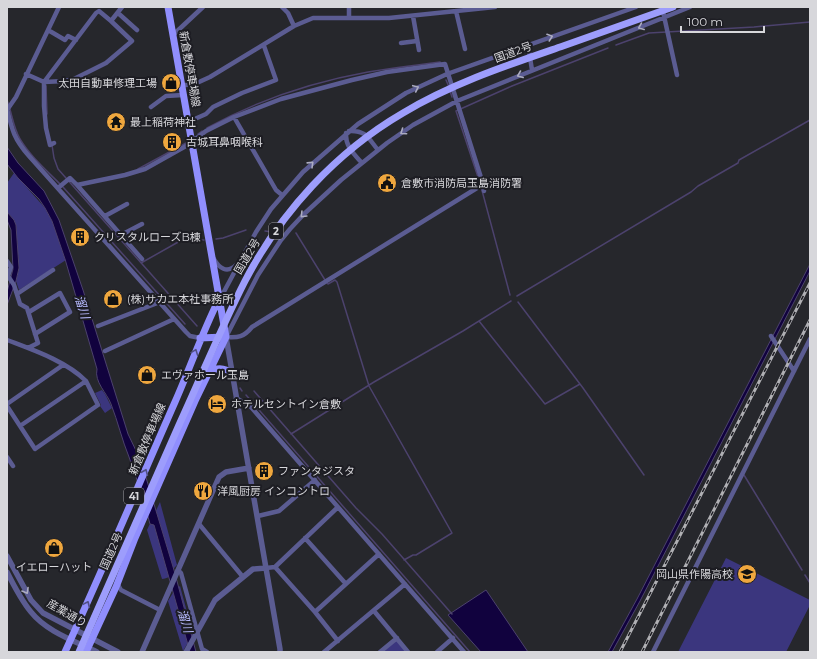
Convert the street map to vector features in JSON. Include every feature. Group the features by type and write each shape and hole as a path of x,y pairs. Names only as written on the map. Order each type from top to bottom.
{"highway":[{"name":"国道2号","path":"79,652 245,280 268,242 308,190 328,170 364,140 402,113 436,95 508,65 673,7"}],"main road":[{"name":"新倉敷停車場線","path":"168,7 226,337"},
{"name":"新倉敷停車場線","path":"65,652 182,386 200,338 219,300"},
{"path":"200,338 226,337"},
{"name":"41","path":"87,650 198,394 226,337"},
{"path":"208,373 222,368 232,374"},
{"path":"182,386 198,394"},
{"path":"129,507 145,516"},
{"path":"104,565 117,583"}],"street":[{"path":"59,7 26,74 16,98 7,110 12,130 18,144 63,184 160,302 190,336 200,338"},
{"path":"111,21 122,7"},
{"path":"173,35 203,7"},
{"path":"282,7 288,13 294,26"},
{"path":"349,7 349,18"},
{"path":"182,86 210,77 264,46 294,26 313,18 389,18 495,7"},
{"path":"219,300 236,265 256,232 282,195 312,163 358,124 406,93 447,74 636,7"},
{"path":"662,7 677,75"},
{"path":"280,652 258,516 226,337 258,275 281,240 304,214 362,163 413,125 457,101 690,7"},
{"path":"26,74 46,82 74,79 106,63 132,41 99,11 96,13 46,82 44,106 46,128 52,144"},
{"path":"456,11 464,49"},
{"path":"118,12 137,30"},
{"path":"413,16 419,50"},
{"path":"48,30 65,40 68,36 76,40"},
{"path":"401,43 417,41"},
{"path":"528,45 532,70"},
{"path":"188,122 206,114 213,107 236,96 276,80 264,46"},
{"path":"76,184 136,173 170,156 206,131 234,117 281,99 387,72 445,64 484,191"},
{"path":"151,107 166,96 183,95"},
{"path":"234,117 276,190 282,195"},
{"path":"348,132 358,130 362,132 378,150"},
{"path":"348,132 346,139 348,145 362,163"},
{"path":"63,184 70,178 142,259"},
{"path":"226,337 239,338 247,334 252,327 476,188"},
{"path":"105,216 127,204"},
{"path":"122,236 142,224"},
{"path":"213,258 222,269 227,270 236,265"},
{"path":"7,261 11,267 8,276 14,285 20,304 27,308 29,312 38,343 28,348"},
{"path":"17,294 53,270"},
{"path":"29,312 60,293 70,312 35,334"},
{"path":"98,326 160,302"},
{"path":"105,351 174,318"},
{"path":"772,338 794,371"},
{"path":"653,652 810,339"},
{"path":"7,340 28,348 63,365 77,372 86,381 98,405 36,448 7,405 63,365"},
{"path":"20,426 86,381"},
{"path":"236,398 251,407 464,652"},
{"path":"7,457 13,466"},
{"path":"142,652 219,477 226,472 249,468"},
{"path":"258,516 279,511 315,480"},
{"path":"187,651 216,600 253,569 274,567 338,507"},
{"path":"199,524 243,577"},
{"path":"305,538 346,584"},
{"path":"315,612 379,554"},
{"name":"産業通り","path":"7,556 28,595 43,613 118,652"},
{"path":"274,567 315,612 338,641"},
{"path":"178,570 181,573 196,635 202,649 208,652"},
{"name":"産業通り","path":"7,572 30,612 50,628 87,650 97,652"},
{"path":"117,583 121,590 160,610"},
{"path":"324,652 405,584"},
{"path":"374,611 408,652"},
{"path":"380,652 397,638"},
{"path":"437,652 453,638"}],"shaded area":[{"path":"14,173 45,208 52,221 66,260 19,290 16,281 19,268 16,225 14,220 7,212 7,183"},
{"path":"102,390 112,408 105,413 100,406 101,405 95,393"},
{"path":"160,502 177,565 170,576 162,579 147,530"},
{"path":"726,558 810,600 810,605 786,652 678,652"},
{"path":"180,586 193,634 183,651 168,601 174,591"},
{"path":"397,640 407,652 383,652"}],"water":[{"name":"溜川","path":"7,147 18,163 44,191 59,220 83,290 128,434 141,461 174,570 196,652 190,652 154,525 150,524 138,482 111,404 97,378 97,369 65,259 52,221 39,199 18,178 7,164"},
{"path":"7,212 14,220 16,225 19,268 7,305 7,292 13,269 11,230 7,220"},
{"path":"810,264 810,271 640,601 612,652 608,652 637,599"},
{"path":"486,590 528,652 481,652 448,615"}],"waterway":[{"path":"616,45 649,33 810,22"},
{"path":"510,295 480,183 456,111 512,86 608,48"},
{"path":"207,128 265,101 326,81 377,71 441,63"},
{"path":"446,80 449,87"},
{"path":"46,86 47,114"},
{"path":"450,91 452,97"},
{"path":"7,100 20,139 33,157 60,184"},
{"path":"517,296 691,192 698,186 738,163 739,160 810,120"},
{"path":"198,134 202,131"},
{"path":"138,169 186,143"},
{"path":"52,145 54,158 58,169 197,326"},
{"path":"63,187 185,324"},
{"path":"216,239 246,230"},
{"path":"265,231 272,232"},
{"path":"296,233 325,280"},
{"path":"141,263 180,241 204,240"},
{"path":"327,283 328,284 335,280 337,282 369,386 452,533 416,555 404,560"},
{"path":"291,434 374,382 463,331 511,301"},
{"path":"518,302 583,388 644,475"},
{"path":"479,321 545,404 580,384"},
{"path":"237,372 244,379"},
{"path":"254,391 356,508 382,534 452,614"},
{"path":"246,395 470,652"},
{"path":"744,475 802,570"},
{"path":"805,575 810,583"}],"railway":[{"path":"620,652 810,283"},
{"path":"642,652 810,320"}],"place":[{"name":"太田自動車修理工場","path":"171,83"},
{"name":"最上稲荷神社","path":"116,122"},
{"name":"古城耳鼻咽喉科","path":"172,142"},
{"name":"倉敷市消防局玉島消防署","path":"387,183"},
{"name":"クリスタルローズB棟","path":"80,237"},
{"name":"(株)サカエ本社事務所","path":"113,299"},
{"name":"エヴァホール玉島","path":"147,375"},
{"name":"ホテルセントイン倉敷","path":"217,404"},
{"name":"ファンタジスタ","path":"264,471"},
{"name":"洋風厨房 インコントロ","path":"203,491"},
{"name":"イエローハット","path":"54,548"},
{"name":"岡山県作陽高校","path":"747,574"}]}
